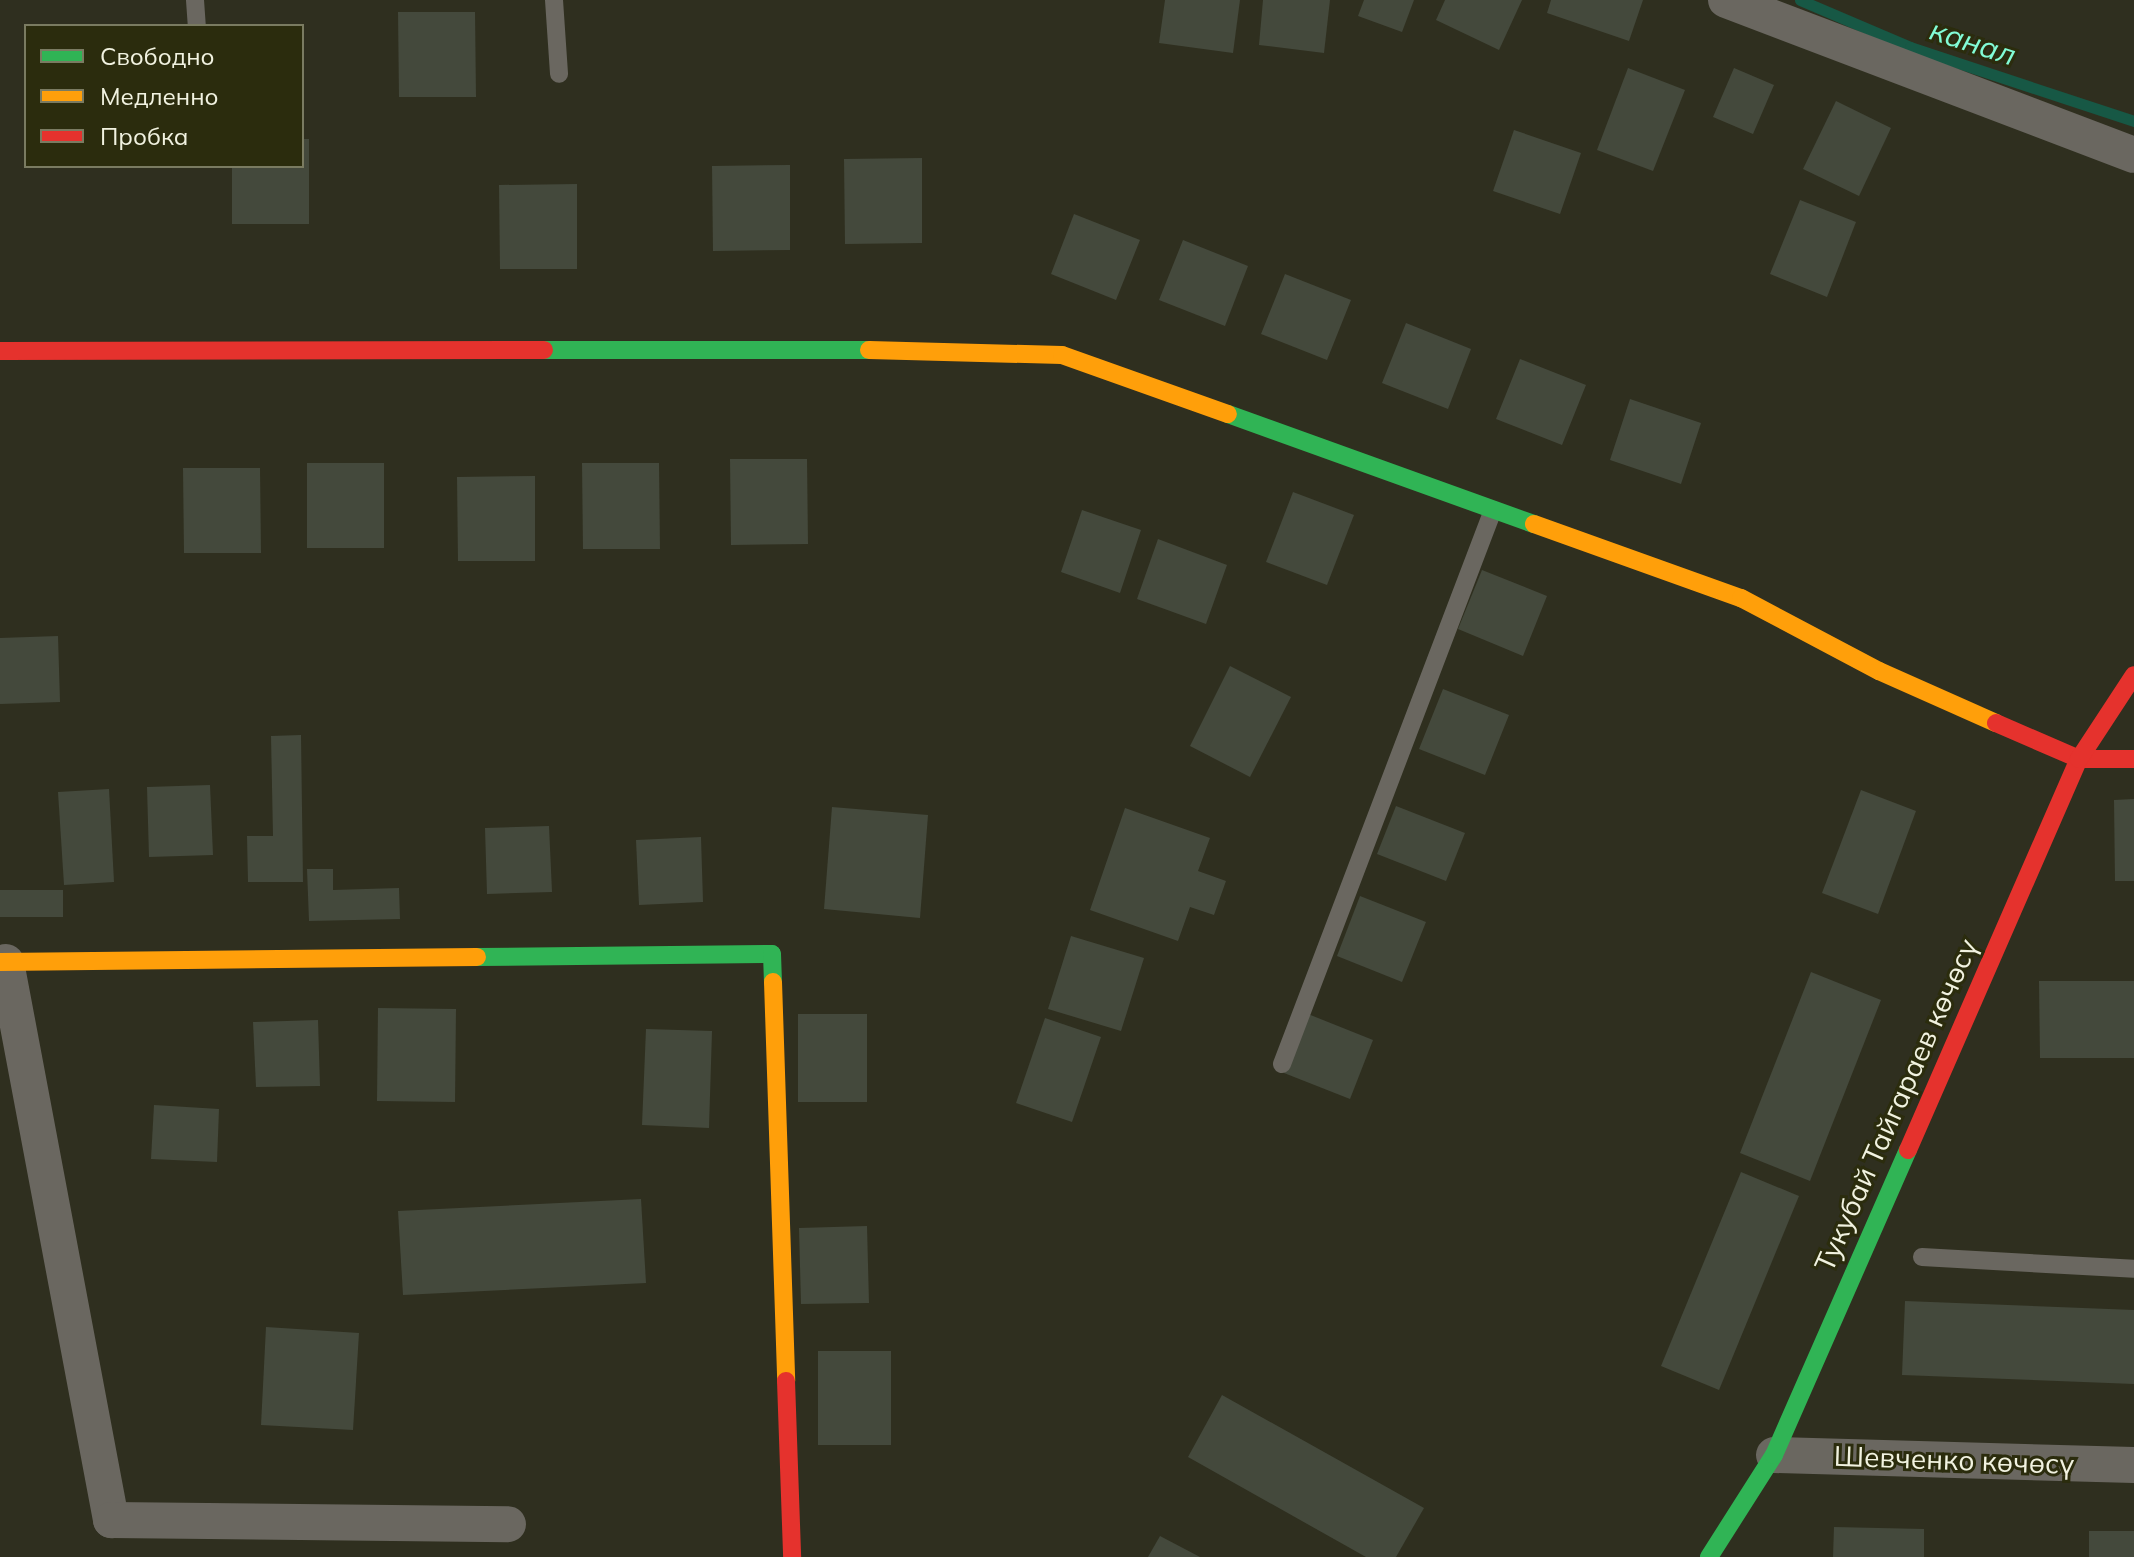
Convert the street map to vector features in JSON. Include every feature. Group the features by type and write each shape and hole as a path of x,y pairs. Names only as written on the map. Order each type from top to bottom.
{"street":[{"path":"1726,0 2134,155"},
{"path":"0,351 994,350 1062,355 1494,507 1741,598 1879,671 2079,759 2134,759"},
{"name":"Тукубай Тайгараев көчөсү","path":"1709,1557 1774,1455 2079,759 2134,675"},
{"path":"508,1524 111,1520 3,962 772,954 792,1557"},
{"name":"Шевченко көчөсү","path":"1774,1455 2134,1465"}],"lane":[{"path":"195,0 197,24"},
{"path":"554,0 559,74"},
{"path":"1282,1064 1494,507"},
{"path":"1922,1257 2134,1269"}],"building":[{"path":"1165,0 1240,0 1233,53 1159,43"},
{"path":"1263,0 1330,0 1324,53 1259,45"},
{"path":"1364,0 1414,0 1402,32 1358,16"},
{"path":"1445,0 1522,0 1499,50 1436,20"},
{"path":"1551,0 1643,0 1629,41 1547,13"},
{"path":"398,12 475,12 476,97 399,97"},
{"path":"1628,68 1685,90 1653,171 1597,150"},
{"path":"1734,68 1774,85 1753,134 1713,117"},
{"path":"1836,101 1891,128 1859,196 1803,169"},
{"path":"1514,130 1581,153 1560,214 1493,191"},
{"path":"304,139 309,139 309,224 232,224 232,168 304,168"},
{"path":"922,158 922,243 845,244 844,159"},
{"path":"790,165 790,250 713,251 712,166"},
{"path":"577,184 577,269 500,269 499,185"},
{"path":"1800,200 1856,222 1827,297 1770,274"},
{"path":"1074,214 1140,240 1116,300 1051,274"},
{"path":"1183,240 1248,266 1225,326 1159,300"},
{"path":"1285,274 1351,300 1327,360 1261,334"},
{"path":"1406,323 1471,349 1448,409 1382,383"},
{"path":"1520,359 1586,385 1562,445 1496,419"},
{"path":"1630,399 1701,423 1681,484 1610,460"},
{"path":"730,459 807,459 808,544 731,545"},
{"path":"307,463 384,463 384,548 307,548"},
{"path":"582,463 659,463 660,549 583,549"},
{"path":"183,468 260,468 261,553 184,553"},
{"path":"535,476 535,561 458,561 457,477"},
{"path":"1293,492 1354,515 1327,585 1266,562"},
{"path":"1082,510 1141,530 1120,593 1061,572"},
{"path":"1158,539 1227,565 1206,624 1137,599"},
{"path":"1482,570 1547,596 1523,656 1458,629"},
{"path":"58,636 60,702 0,704 0,638"},
{"path":"1230,666 1291,697 1250,777 1190,746"},
{"path":"1443,689 1509,715 1485,775 1419,749"},
{"path":"301,735 303,882 248,882 247,836 273,836 271,736"},
{"path":"210,785 213,855 149,857 147,787"},
{"path":"109,789 114,882 64,885 58,792"},
{"path":"1861,790 1916,811 1878,914 1822,893"},
{"path":"2134,799 2134,881 2115,881 2114,800"},
{"path":"1396,806 1465,833 1446,881 1377,854"},
{"path":"832,807 928,815 920,918 824,909"},
{"path":"1125,808 1210,838 1198,871 1226,881 1214,915 1190,907 1178,941 1090,910"},
{"path":"549,826 552,892 487,894 485,828"},
{"path":"701,837 703,902 639,905 636,840"},
{"path":"307,869 333,869 333,890 399,888 400,919 309,921"},
{"path":"0,890 63,890 63,917 0,917"},
{"path":"1360,896 1426,922 1402,982 1337,956"},
{"path":"1071,936 1144,958 1121,1031 1048,1009"},
{"path":"1811,972 1881,1000 1810,1181 1740,1153"},
{"path":"2039,981 2134,981 2134,1058 2040,1058"},
{"path":"378,1008 456,1009 455,1102 377,1101"},
{"path":"798,1014 867,1014 867,1102 798,1102"},
{"path":"1308,1014 1373,1040 1350,1099 1284,1073"},
{"path":"1045,1018 1101,1037 1072,1122 1016,1103"},
{"path":"318,1020 320,1086 256,1087 253,1022"},
{"path":"646,1029 712,1031 709,1128 642,1125"},
{"path":"154,1105 219,1109 217,1162 151,1159"},
{"path":"1741,1172 1799,1196 1719,1390 1661,1366"},
{"path":"641,1199 646,1283 403,1295 398,1211"},
{"path":"867,1226 869,1303 801,1304 799,1228"},
{"path":"1905,1301 2134,1310 2134,1384 1902,1375"},
{"path":"266,1327 359,1333 353,1430 261,1425"},
{"path":"818,1351 891,1351 891,1445 818,1445"},
{"path":"1222,1395 1424,1508 1396,1557 1366,1557 1188,1457"},
{"path":"1834,1527 1924,1529 1924,1557 1833,1557"},
{"path":"2089,1531 2134,1531 2134,1557 2089,1557"},
{"path":"1160,1536 1200,1557 1148,1557"}],"waterway":[{"name":"канал","path":"1800,0 1910,47 2134,121"}],"traffic: fast":[{"path":"544,350 869,350"},
{"path":"1228,414 1534,524"},
{"path":"477,957 772,954 773,982"},
{"path":"1709,1557 1774,1455 1908,1150"}],"traffic: slow":[{"path":"869,350 1062,355 1228,414"},
{"path":"1534,524 1741,598 1879,671 1996,723"},
{"path":"0,962 477,957"},
{"path":"773,982 786,1381"}],"traffic: jam":[{"path":"0,351 544,350"},
{"path":"1908,1150 2079,759 2134,675"},
{"path":"1996,723 2079,759 2134,759"},
{"path":"786,1381 792,1557"}]}
